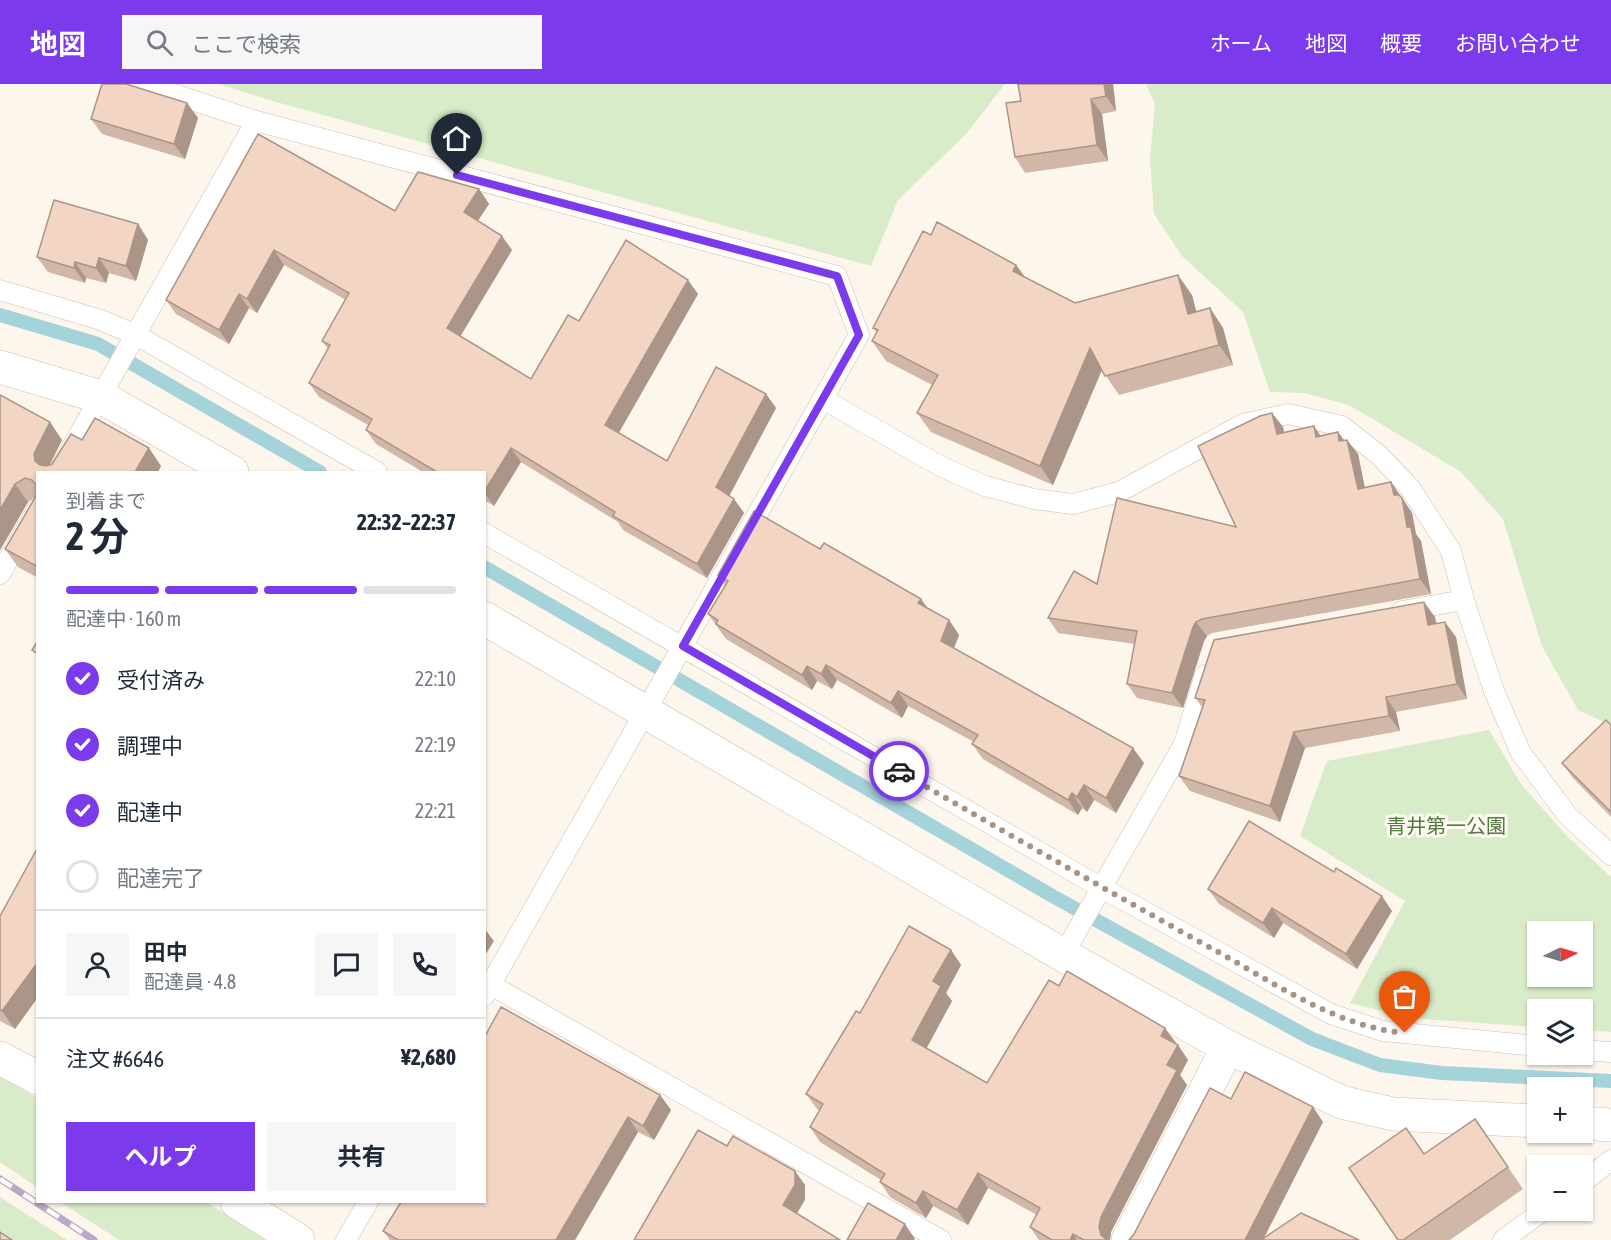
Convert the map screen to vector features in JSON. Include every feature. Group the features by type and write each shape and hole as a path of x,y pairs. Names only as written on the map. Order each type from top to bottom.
{"street":[{"path":"0,367 107,385 231,471"},
{"path":"486,619 652,700 1069,944 1227,1047 1341,1102 1393,1114 1527,1120"},
{"path":"1128,1240 1227,1047"},
{"path":"0,1058 36,1077"},
{"path":"1593,1124 1611,1125"},
{"path":"239,1203 298,1240"}],"lane":[{"path":"143,84 256,121 837,276 859,335 488,990 941,1240"},
{"path":"59,471 256,121"},
{"path":"0,290 101,320 133,341 375,471"},
{"path":"823,399 940,466 984,486 1034,499 1073,504 1119,492 1243,424 1287,414 1342,426 1379,455 1410,488 1451,551 1464,600 1494,692 1521,753 1568,816 1611,855"},
{"path":"0,574 36,511"},
{"path":"486,534 678,654 1097,896 1331,1014 1383,1031 1527,1045"},
{"path":"1385,614 1464,600"},
{"path":"1069,944 1184,744 1211,656"},
{"path":"1593,1051 1611,1052"},
{"path":"1593,1174 1611,1160"},
{"path":"346,1240 367,1203"},
{"path":"1503,1240 1529,1221"}],"green space":[{"path":"219,84 1005,84 966,134 898,200 871,266 269,100"},
{"path":"1146,84 1611,84 1611,725 1578,710 1542,646 1503,519 1461,472 1349,405 1304,393 1270,392 1243,312 1182,256 1154,214 1150,158 1155,104"},
{"name":"青井第一公園","path":"1489,730 1521,784 1567,836 1611,877 1611,1032 1593,1031 1593,999 1527,999 1527,1026 1410,1018 1350,1003 1405,901 1300,836 1327,761"},
{"path":"0,1076 36,1097 36,1186 0,1162"},
{"path":"0,1197 67,1240 5,1240 0,1237"},
{"path":"62,1203 208,1203 268,1240 119,1240"}],"building":[{"path":"102,84 126,84 187,103 174,144 91,119"},
{"path":"1018,84 1104,84 1106,96 1091,99 1097,145 1015,157 1006,103 1021,101"},
{"path":"258,134 395,211 418,172 479,189 464,212 502,236 447,328 531,379 568,315 579,321 626,240 688,280 605,425 667,461 716,367 766,394 716,487 734,499 697,564 613,516 615,512 511,448 486,489 486,471 435,471 366,430 372,419 309,383 330,345 322,341 349,293 274,250 247,299 239,294 219,330 166,300"},
{"path":"54,200 138,224 126,266 99,258 96,268 75,262 74,268 37,257"},
{"path":"937,222 1016,265 1013,271 1075,303 1178,275 1188,314 1210,308 1219,345 1105,376 1090,348 1040,466 917,413 938,375 872,341 878,330 873,328 923,231 931,235"},
{"path":"0,395 50,422 34,454 35,461 40,465 52,464 71,434 82,440 95,418 149,448 136,471 36,471 36,485 32,480 25,478 15,484 0,510"},
{"path":"1272,413 1277,434 1314,426 1316,437 1338,432 1339,441 1347,440 1358,489 1391,482 1394,495 1402,498 1407,527 1411,527 1420,579 1202,619 1193,627 1172,693 1127,684 1137,631 1048,618 1074,571 1097,584 1117,498 1236,527 1198,446 1260,416"},
{"path":"36,496 36,566 5,549"},
{"path":"754,511 820,549 824,543 921,599 918,603 949,620 941,641 1133,748 1106,798 1084,785 1077,797 1072,793 1068,800 972,744 978,735 898,691 891,703 826,665 821,674 807,666 802,675 716,624 718,620 708,614 728,581 718,575"},
{"path":"1424,602 1428,625 1445,622 1457,684 1386,697 1389,716 1294,732 1270,806 1179,776 1205,700 1195,698 1214,640"},
{"path":"1606,720 1611,725 1611,812 1562,763"},
{"path":"1249,821 1334,872 1336,868 1382,896 1346,954 1272,908 1263,923 1208,889"},
{"path":"36,851 36,965 2,1011 0,1010 0,916"},
{"path":"909,926 951,950 933,981 941,986 912,1040 987,1083 1049,980 1059,986 1067,971 1165,1028 1161,1036 1178,1045 1167,1065 1177,1070 1101,1217 1099,1227 1101,1235 1107,1240 1084,1240 1073,1234 1070,1240 1052,1240 1030,1227 1040,1208 978,1173 957,1210 923,1191 916,1203 880,1182 885,1174 810,1127 823,1104 806,1094 856,1011 860,1013"},
{"path":"501,1007 660,1095 643,1126 628,1117 556,1240 398,1240 383,1231 400,1203 486,1203 486,1034"},
{"path":"1245,1072 1313,1107 1245,1240 1129,1240 1210,1088 1231,1099"},
{"path":"1475,1119 1508,1167 1403,1240 1398,1240 1349,1168 1406,1128 1424,1154"},
{"path":"698,1130 727,1146 733,1136 795,1171 795,1185 783,1205 840,1240 634,1240"},
{"path":"868,1203 905,1224 896,1240 847,1240"},
{"path":"1301,1213 1359,1240 1261,1240"},
{"path":"0,1232 12,1240 0,1240"}],"waterway":[{"path":"0,315 98,344 318,471"},
{"path":"486,568 1056,898 1312,1039 1380,1065 1442,1073 1611,1081"}],"railway":[{"path":"0,1179 36,1202"},
{"path":"37,1203 94,1240"}],"way so far":[{"path":"899,771 1102,888 1331,1014 1383,1031 1405,1033"}],"route":[{"path":"457,175 837,276 859,335 683,646 899,771"}]}
